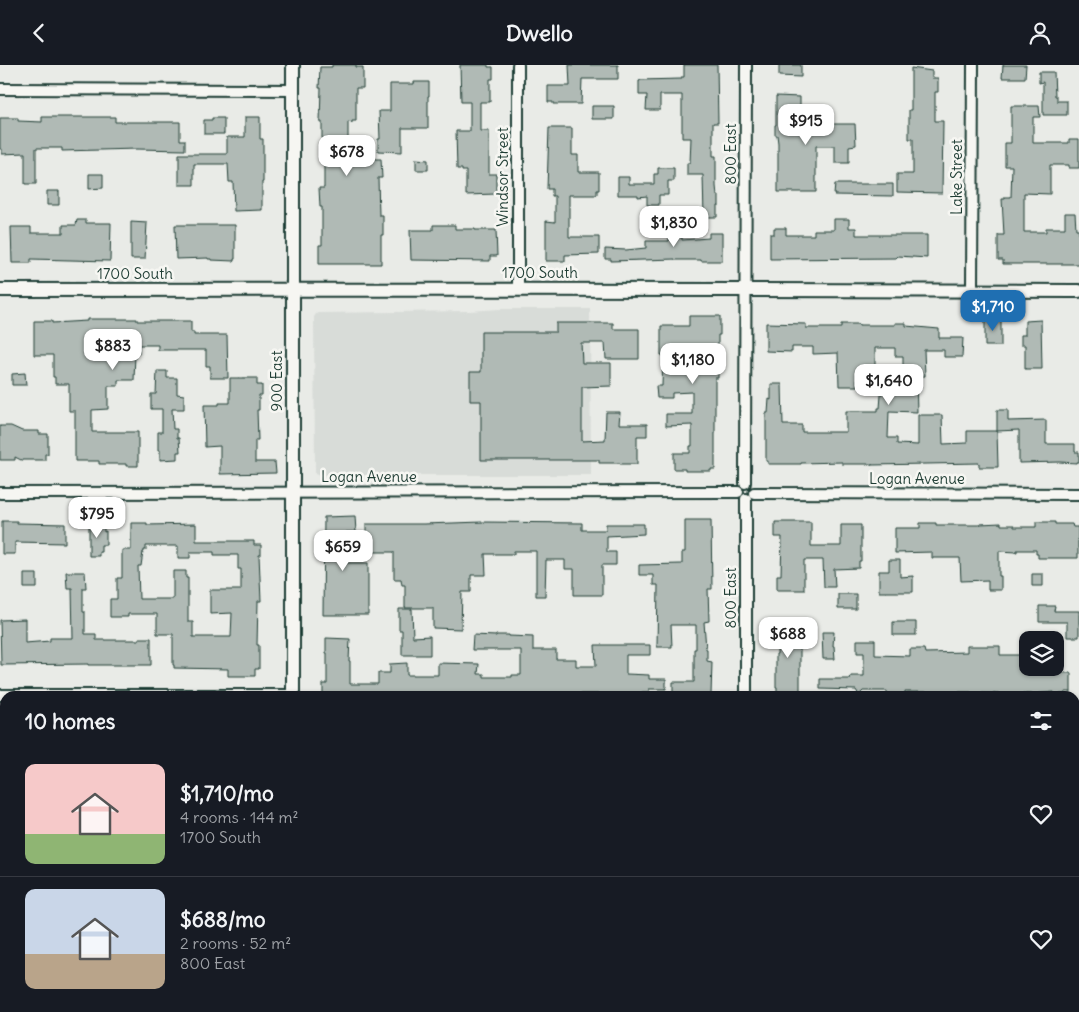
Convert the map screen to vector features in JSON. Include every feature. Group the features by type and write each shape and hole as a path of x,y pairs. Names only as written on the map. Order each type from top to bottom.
{"street":[{"name":"900 East","path":"293,65 293,691"},
{"name":"Windsor Street","path":"518,65 518,289"},
{"name":"800 East","path":"746,65 745,483 740,486 746,494 746,691"},
{"name":"Lake Street","path":"972,290 973,65"},
{"path":"0,89 293,90"},
{"name":"1700 South","path":"0,290 1079,291"},
{"name":"Logan Avenue","path":"0,493 1079,494"}],"shaded area":[{"path":"500,309 590,309 591,475 315,474 314,317 316,314"}],"building":[{"path":"332,65 356,65 356,67 363,67 363,88 356,88 356,121 348,122 348,159 381,159 382,178 378,178 379,215 383,215 381,264 319,264 319,245 322,245 322,207 320,207 319,188 324,188 324,144 322,144 322,122 320,122 320,67 332,67"},
{"path":"460,65 488,65 488,67 493,67 493,79 490,79 490,102 480,102 480,131 489,131 489,174 496,174 496,194 466,195 466,171 457,169 456,131 470,131 470,102 461,102"},
{"path":"569,65 618,65 618,79 582,79 581,104 553,104 553,102 548,102 548,86 570,86"},
{"path":"684,65 717,65 718,123 713,123 713,156 716,156 716,186 717,196 719,196 717,217 704,217 703,175 687,175 687,163 690,163 691,138 682,138 682,95 660,95 660,110 646,110 647,95 639,95 640,80 681,79 681,77 684,77"},
{"path":"779,65 801,65 801,77 779,76"},
{"path":"1003,65 1026,65 1025,78 1002,78"},
{"path":"911,68 932,71 932,78 938,78 938,92 935,92 935,121 943,121 942,193 897,192 897,174 913,174 913,139 909,139"},
{"path":"1039,72 1054,72 1055,96 1057,96 1057,101 1067,101 1067,115 1043,115 1043,82 1039,83"},
{"path":"414,82 429,82 428,128 402,128 402,152 378,151 378,139 380,139 379,111 390,111 390,84 414,84"},
{"path":"776,96 800,97 800,124 855,124 856,145 849,146 849,163 835,163 835,146 816,146 816,192 778,192 778,143 777,135 775,135"},
{"path":"592,106 614,106 614,119 592,119"},
{"path":"1011,106 1039,106 1040,117 1033,117 1033,143 1069,143 1069,139 1079,139 1079,168 1069,168 1069,165 1050,165 1050,194 1024,193 1024,232 1046,232 1046,228 1065,228 1065,213 1075,213 1076,229 1079,229 1079,264 1003,264 1003,260 998,260 998,235 1004,235 1002,199 1011,197 1012,166 1005,166 1005,143 1011,143"},
{"path":"42,117 115,117 115,122 180,122 180,140 185,140 185,150 62,151 62,148 36,148 36,184 25,184 25,153 2,154 2,149 0,149 0,118 18,118 18,121 42,122"},
{"path":"245,117 260,117 260,139 263,139 262,210 234,211 233,182 229,182 228,164 194,164 194,185 179,185 179,154 227,154 227,137 245,137"},
{"path":"212,118 224,118 224,134 204,134 204,120 212,120"},
{"path":"549,128 572,128 572,155 578,155 578,172 599,172 599,190 597,190 597,195 569,195 569,237 599,237 599,254 565,255 565,261 546,261 546,221 555,222 555,196 552,196 552,189 547,189"},
{"path":"416,159 428,160 428,170 416,170"},
{"path":"658,168 674,168 674,181 668,181 668,195 659,195 659,205 647,205 647,196 618,195 618,177 629,177 629,184 654,184 654,174 658,174"},
{"path":"89,174 103,174 103,188 89,189"},
{"path":"835,184 893,184 893,196 834,195"},
{"path":"47,191 59,191 59,205 47,205"},
{"path":"682,218 682,240 709,238 709,233 722,233 722,261 675,259 611,261 611,259 605,259 605,249 626,250 646,248 646,241 669,241 669,219"},
{"path":"834,219 849,219 849,228 856,228 856,235 927,235 927,258 898,256 896,258 770,259 770,234 774,234 774,228 786,228 786,235 814,235 814,230 834,230"},
{"path":"77,220 86,220 86,223 111,223 110,261 31,259 31,263 12,263 11,227 31,227 31,233 63,233 63,225 76,225"},
{"path":"131,222 147,223 145,259 131,259"},
{"path":"175,225 235,225 234,261 211,260 208,258 176,259"},
{"path":"433,225 455,225 455,229 496,230 497,256 490,256 490,261 411,260 410,230 433,230"},
{"path":"689,316 720,316 718,378 715,378 715,469 711,469 711,471 674,469 674,453 690,453 692,425 666,426 666,414 692,414 692,392 672,393 672,398 657,398 656,386 662,386 663,355 661,355 661,326 689,326"},
{"path":"985,318 1001,318 1001,346 985,346"},
{"path":"87,319 191,321 191,332 194,332 194,335 227,335 228,378 210,378 210,366 206,366 206,350 158,350 158,345 139,345 139,354 135,354 134,380 118,380 118,386 108,386 108,409 92,410 92,432 138,432 138,466 99,464 99,461 75,461 75,411 69,411 69,384 55,384 55,377 53,377 53,355 34,355 34,321 52,321 52,323 87,321"},
{"path":"1041,320 1042,369 1025,369 1025,345 1021,345 1021,335 1025,335 1025,321"},
{"path":"556,323 613,323 613,329 639,329 639,359 606,359 605,343 581,343 582,363 611,363 611,386 582,387 582,441 605,440 606,412 620,412 619,424 647,424 647,436 637,436 637,464 599,463 599,460 481,460 481,401 470,401 470,372 481,372 481,332 556,332"},
{"path":"766,323 806,324 806,328 841,328 841,324 895,325 895,323 906,323 906,326 939,329 939,338 963,338 962,357 944,357 944,350 924,350 925,376 916,377 917,412 889,411 888,438 897,438 897,444 918,445 918,415 942,415 943,444 967,443 967,431 997,431 998,467 979,467 979,463 872,465 842,464 842,462 768,464 768,461 766,461 766,413 768,413 769,399 771,400 771,384 782,384 783,425 802,425 802,432 846,432 846,411 878,411 878,408 880,408 882,383 903,384 903,356 895,356 895,348 875,348 875,372 857,372 857,386 839,386 838,353 813,354 813,347 792,347 792,352 766,351"},
{"path":"157,371 167,371 167,378 177,378 177,394 184,395 184,409 172,409 173,429 177,429 177,438 179,438 180,452 177,452 177,459 160,460 158,432 162,432 162,409 151,409 151,394 156,394"},
{"path":"25,373 26,385 12,385 12,374"},
{"path":"230,378 257,378 257,385 262,385 262,395 259,395 259,410 257,410 258,440 255,440 255,462 275,462 276,473 220,474 220,446 205,447 204,405 230,403"},
{"path":"997,410 1008,410 1008,421 1046,420 1046,444 1075,444 1075,452 1079,452 1079,462 1019,463 1019,430 997,431"},
{"path":"0,426 11,426 22,431 39,431 39,434 48,434 48,454 45,454 45,460 21,460 15,457 15,460 0,460"},
{"path":"355,516 356,532 346,532 346,563 368,563 368,615 323,615 324,517"},
{"path":"685,520 711,520 712,589 708,589 709,621 704,622 707,661 712,662 711,691 673,691 673,682 694,682 696,625 671,625 672,647 657,647 658,585 653,585 653,575 639,575 639,565 682,564 682,552 685,552"},
{"path":"2,521 65,524 65,543 15,542 15,554 2,554"},
{"path":"775,522 811,522 811,546 841,546 841,525 861,525 861,561 859,561 859,568 834,569 835,587 824,587 823,560 804,560 804,590 777,590 777,575 781,575 782,537 775,537"},
{"path":"1036,522 1072,524 1073,527 1078,527 1078,558 1038,558 1036,550 999,551 1001,590 988,590 988,580 961,581 960,558 932,558 932,552 895,553 895,528 920,528 920,523 980,525 1001,523 1001,525 1014,525 1014,527 1036,527"},
{"path":"131,523 147,523 147,525 196,524 196,541 254,541 254,545 261,545 261,555 259,555 261,601 258,601 257,645 259,645 259,669 255,669 255,676 228,676 228,669 174,668 173,634 157,634 157,614 128,614 128,617 110,617 110,599 117,599 117,578 122,578 122,550 131,550","holes":["146,546 178,546 178,558 190,558 190,552 238,555 238,569 241,569 241,590 210,590 210,614 232,613 231,637 193,637 193,622 188,622 188,578 186,578 186,571 173,571 173,599 139,599 138,566 141,566"]},
{"path":"582,523 582,530 606,530 606,524 644,524 644,534 607,536 607,552 616,552 616,565 602,565 602,595 574,595 574,569 565,569 565,560 546,560 545,596 536,596 536,551 514,551 514,554 485,554 486,575 471,575 471,592 462,592 461,629 433,628 433,608 405,608 405,585 402,585 401,579 394,579 394,552 366,552 366,524"},
{"path":"104,524 106,545 101,545 99,556 89,556 89,525"},
{"path":"889,560 900,560 900,577 913,576 913,592 879,592 879,571 889,571"},
{"path":"66,572 85,572 86,588 83,588 83,612 85,612 85,634 96,634 96,640 139,640 139,638 151,638 151,665 1,665 0,620 25,619 25,643 50,641 50,638 73,638 72,588 67,588"},
{"path":"24,574 37,574 37,588 24,588"},
{"path":"1032,574 1043,574 1043,586 1032,586"},
{"path":"838,594 856,594 856,609 838,609"},
{"path":"1039,606 1055,606 1054,611 1079,611 1079,637 1067,637 1067,622 1039,622"},
{"path":"399,609 412,609 413,637 430,636 430,655 402,655 402,630 399,630"},
{"path":"778,621 800,622 800,691 777,691"},
{"path":"893,622 916,622 916,635 893,635"},
{"path":"822,632 834,632 833,646 835,659 823,659"},
{"path":"473,635 533,637 533,650 556,650 556,659 576,659 576,666 596,666 595,645 650,645 650,655 626,655 626,674 649,675 649,679 666,679 666,689 649,689 649,691 323,691 323,684 327,684 326,638 350,639 350,684 378,684 378,673 390,673 390,664 407,663 407,675 438,675 438,663 479,664 478,674 484,674 484,677 512,677 512,675 521,675 521,650 472,650"},
{"path":"857,640 875,640 875,655 910,656 910,649 924,649 925,653 967,652 967,646 1000,646 1000,655 1019,655 1019,676 1064,676 1064,673 1071,673 1071,691 857,691 820,689 820,679 850,679 851,676 864,676 864,653 857,653"}]}
